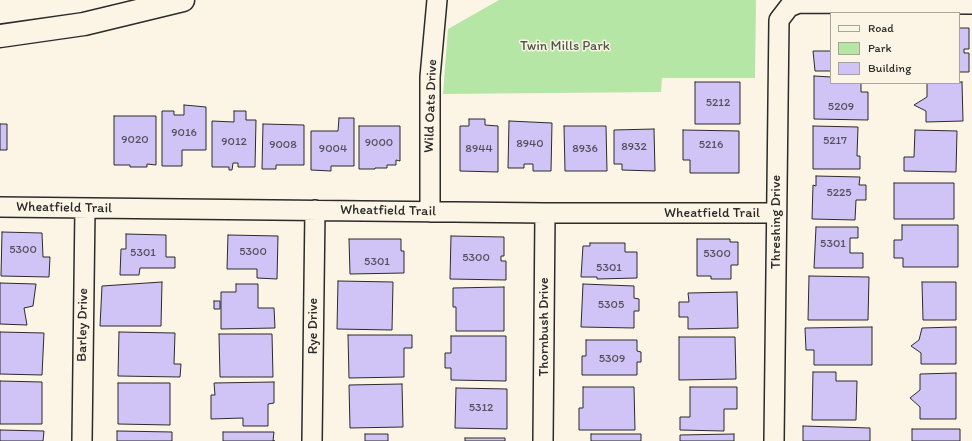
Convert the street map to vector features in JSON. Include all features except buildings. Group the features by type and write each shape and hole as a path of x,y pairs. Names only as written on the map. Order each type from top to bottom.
{"street":[{"path":"0,36 84,24 183,0"},
{"name":"Wild Oats Drive","path":"430,212 430,77 437,0"},
{"name":"Threshing Drive","path":"774,441 777,35 779,20 789,7 799,3 972,4"},
{"name":"Wheatfield Trail","path":"0,207 545,213 776,213"},
{"name":"Barley Drive","path":"82,441 85,208"},
{"name":"Rye Drive","path":"312,441 315,210"},
{"name":"Thornbush Drive","path":"543,441 545,213"}],"green space":[{"name":"Twin Mills Park","path":"499,0 756,0 755,78 662,78 661,92 443,94 448,29"}]}
